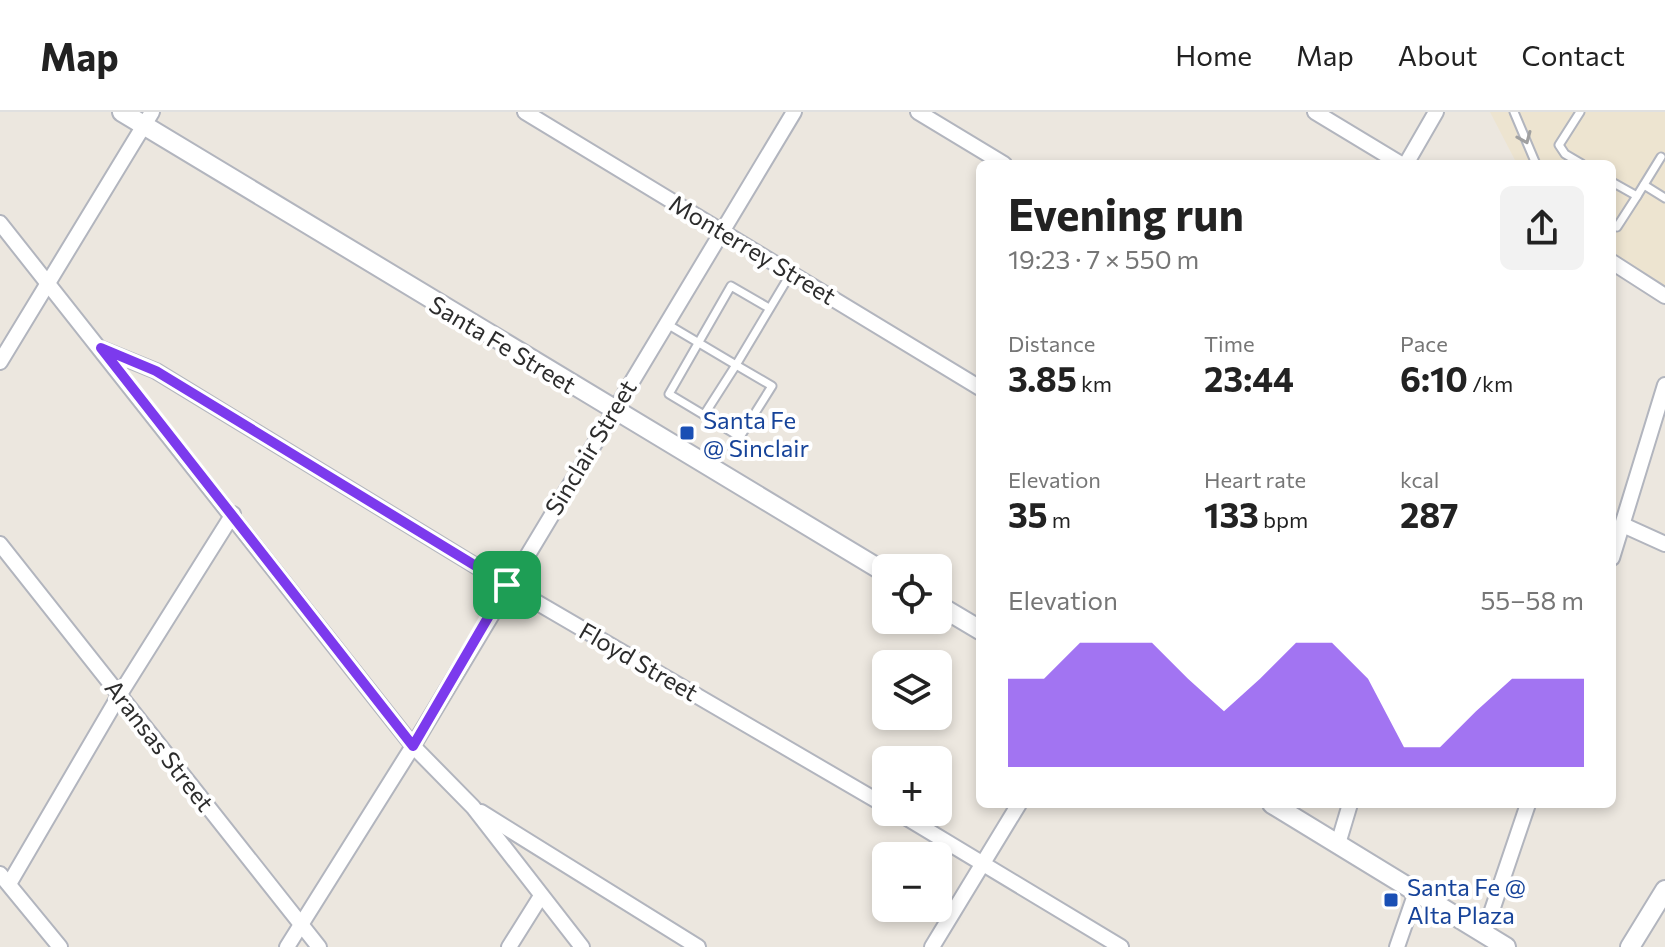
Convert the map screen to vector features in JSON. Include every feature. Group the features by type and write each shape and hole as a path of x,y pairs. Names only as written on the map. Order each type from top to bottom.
{"main road":[{"name":"Santa Fe Street","path":"122,112 148,119 612,410 872,565"},
{"path":"952,613 976,628"},
{"path":"1279,808 1506,947"},
{"path":"1630,947 1665,890"}],"street":[{"name":"Monterrey Street","path":"525,112 976,386"},
{"name":"Sinclair Street","path":"287,947 413,746 612,410 794,112"},
{"path":"918,112 997,160"},
{"path":"1315,112 1397,160"},
{"path":"1406,160 1436,112"},
{"path":"0,362 148,119"},
{"path":"0,223 233,514 413,746 473,807 582,947"},
{"path":"1616,265 1665,296"},
{"name":"Floyd Street","path":"101,348 156,371 507,585 872,798"},
{"path":"1616,546 1665,385"},
{"path":"60,947 4,879 233,514"},
{"path":"1623,525 1665,544"},
{"name":"Aransas Street","path":"0,544 319,947"},
{"path":"473,807 698,947"},
{"path":"932,947 1017,808"},
{"path":"1338,844 1349,808"},
{"path":"1484,934 1527,808"},
{"path":"921,826 1121,947"},
{"path":"1397,947 1416,892"},
{"path":"509,947 541,896"}],"lane":[{"path":"1514,112 1534,160"},
{"path":"1575,160 1565,154 1559,145 1580,112"},
{"path":"1616,226 1661,157"},
{"path":"1616,184 1637,196"},
{"path":"1644,185 1665,198"},
{"path":"704,415 791,272"},
{"path":"665,323 698,343 772,386 740,437 669,394 698,343 731,286 769,308"}],"shaded area":[{"path":"1490,112 1665,112 1665,286 1616,255 1616,160 1515,160"}],"place":[{"name":"Santa Fe @ Sinclair","path":"687,433"},
{"name":"Santa Fe @ Alta Plaza","path":"1391,900"}],"route":[{"path":"101,348 156,371 507,585 413,746 101,348"}]}
